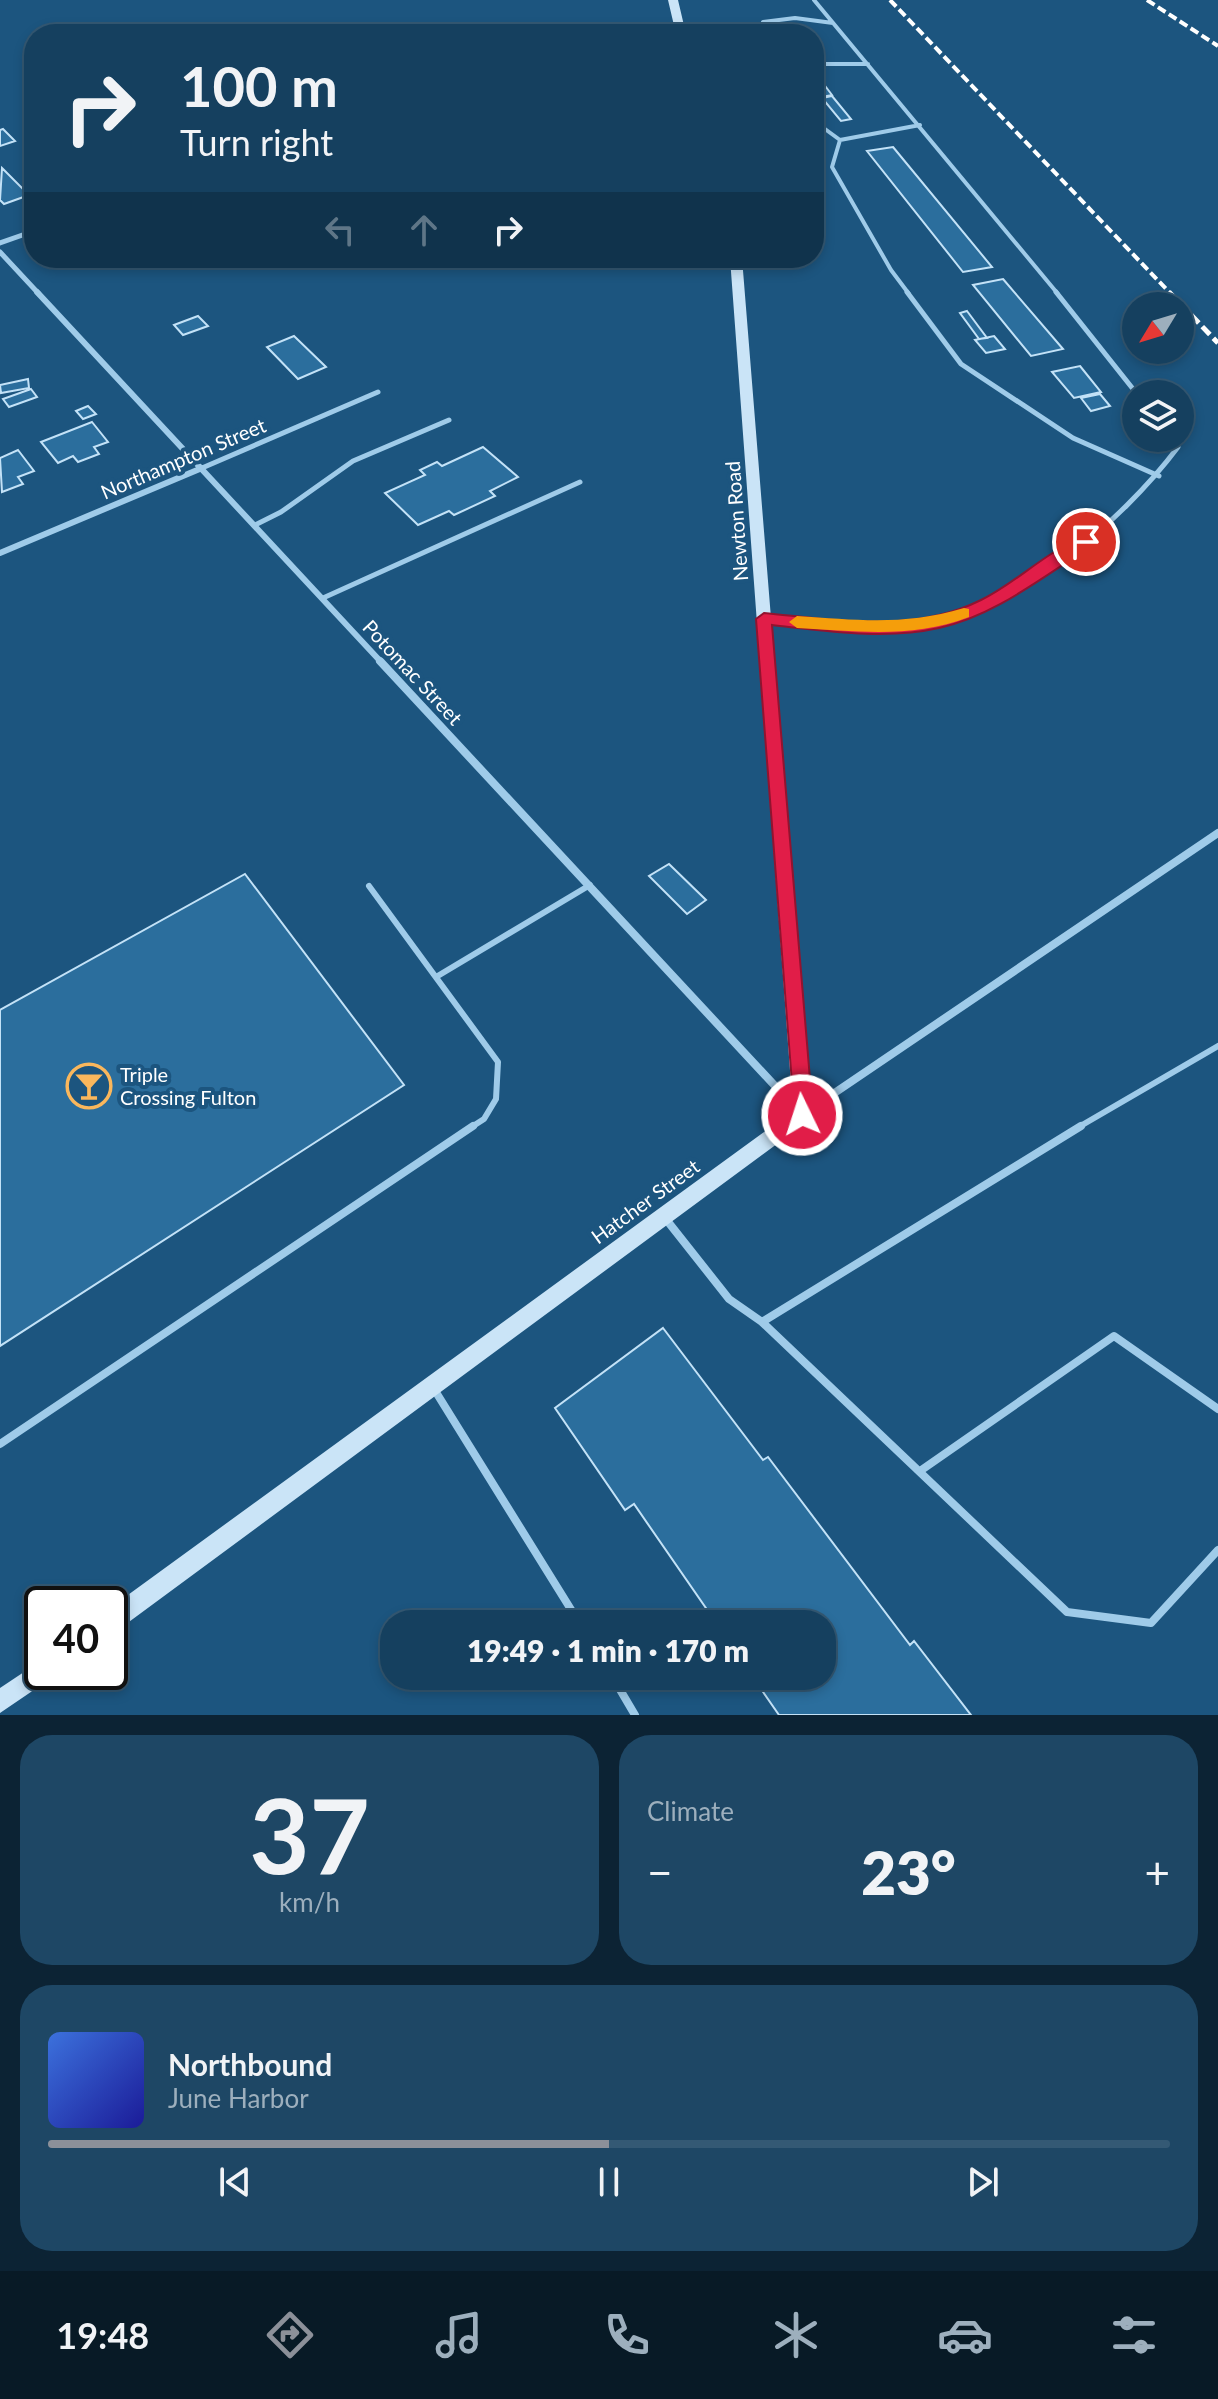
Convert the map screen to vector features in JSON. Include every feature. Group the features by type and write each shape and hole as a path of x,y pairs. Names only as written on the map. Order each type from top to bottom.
{"street":[{"path":"673,0 679,24"},
{"path":"0,243 24,235"},
{"name":"Potomac Street","path":"0,252 802,1115"},
{"name":"Newton Road","path":"737,268 802,1115"},
{"name":"Northampton Street","path":"0,553 202,468"},
{"name":"Hatcher Street","path":"128,1609 802,1115 1218,833"},
{"path":"0,1702 24,1684"}],"lane":[{"path":"814,0 1001,221 1126,380"},
{"path":"762,24 795,18 833,23"},
{"path":"824,64 868,64"},
{"path":"824,128 840,140 920,125"},
{"path":"840,140 832,167 891,270 961,364 1073,438 1159,476"},
{"name":"Northampton Street","path":"202,468 378,392"},
{"path":"255,525 281,512 353,461 449,420"},
{"path":"764,619 848,627 901,628 939,623 988,604 1086,542 1159,476 1175,452"},
{"path":"323,598 580,482"},
{"path":"436,977 590,885"},
{"path":"0,1444 484,1119 496,1099 498,1062 369,886"},
{"path":"762,1322 964,1195 1218,1046"},
{"path":"664,1217 729,1299 762,1322 1067,1612 1151,1623 1218,1550"},
{"path":"920,1471 1114,1336 1218,1409"},
{"path":"432,1386 571,1610"},
{"path":"620,1690 635,1715"}],"building":[{"path":"824,84 832,95 824,97"},
{"path":"832,96 851,119 841,121 824,98"},
{"path":"3,129 15,141 0,146 0,130"},
{"path":"893,147 992,267 963,272 867,151"},
{"path":"2,168 24,190 24,197 4,204 0,200"},
{"path":"1003,279 1063,349 1031,356 973,285"},
{"path":"967,311 987,338 979,339 960,313"},
{"path":"198,316 208,326 183,335 174,325"},
{"path":"294,336 326,367 298,379 267,347"},
{"path":"994,336 1005,349 986,353 975,340"},
{"path":"1080,366 1101,392 1074,398 1052,372"},
{"path":"28,379 29,388 1,393 0,385"},
{"path":"31,389 37,397 9,407 3,399"},
{"path":"1100,394 1110,406 1091,411 1081,398"},
{"path":"88,406 96,414 83,419 76,411"},
{"path":"92,422 108,442 94,447 99,454 78,462 73,456 58,463 41,442"},
{"path":"483,447 518,477 490,491 495,496 454,515 449,511 418,525 385,493 425,475 420,470 437,462 442,466"},
{"path":"18,450 34,471 18,477 23,484 2,492 0,458"},
{"path":"669,864 706,900 687,914 649,876"},
{"path":"245,874 404,1085 0,1346 0,1010"},
{"path":"663,1328 763,1460 768,1457 910,1645 914,1641 971,1715 779,1715 762,1690 836,1690 836,1610 707,1610 634,1504 625,1510 555,1408"}],"railway":[{"path":"890,0 1169,292"},
{"path":"1147,0 1218,46"},
{"path":"1194,318 1218,343"}],"slow traffic":[{"path":"797,622 901,628 939,623 964,613"}],"place":[{"name":"Triple Crossing Fulton","path":"89,1086"}],"route":[{"path":"802,1115 764,619 848,627 901,628 939,623 988,604 1086,542"}]}
